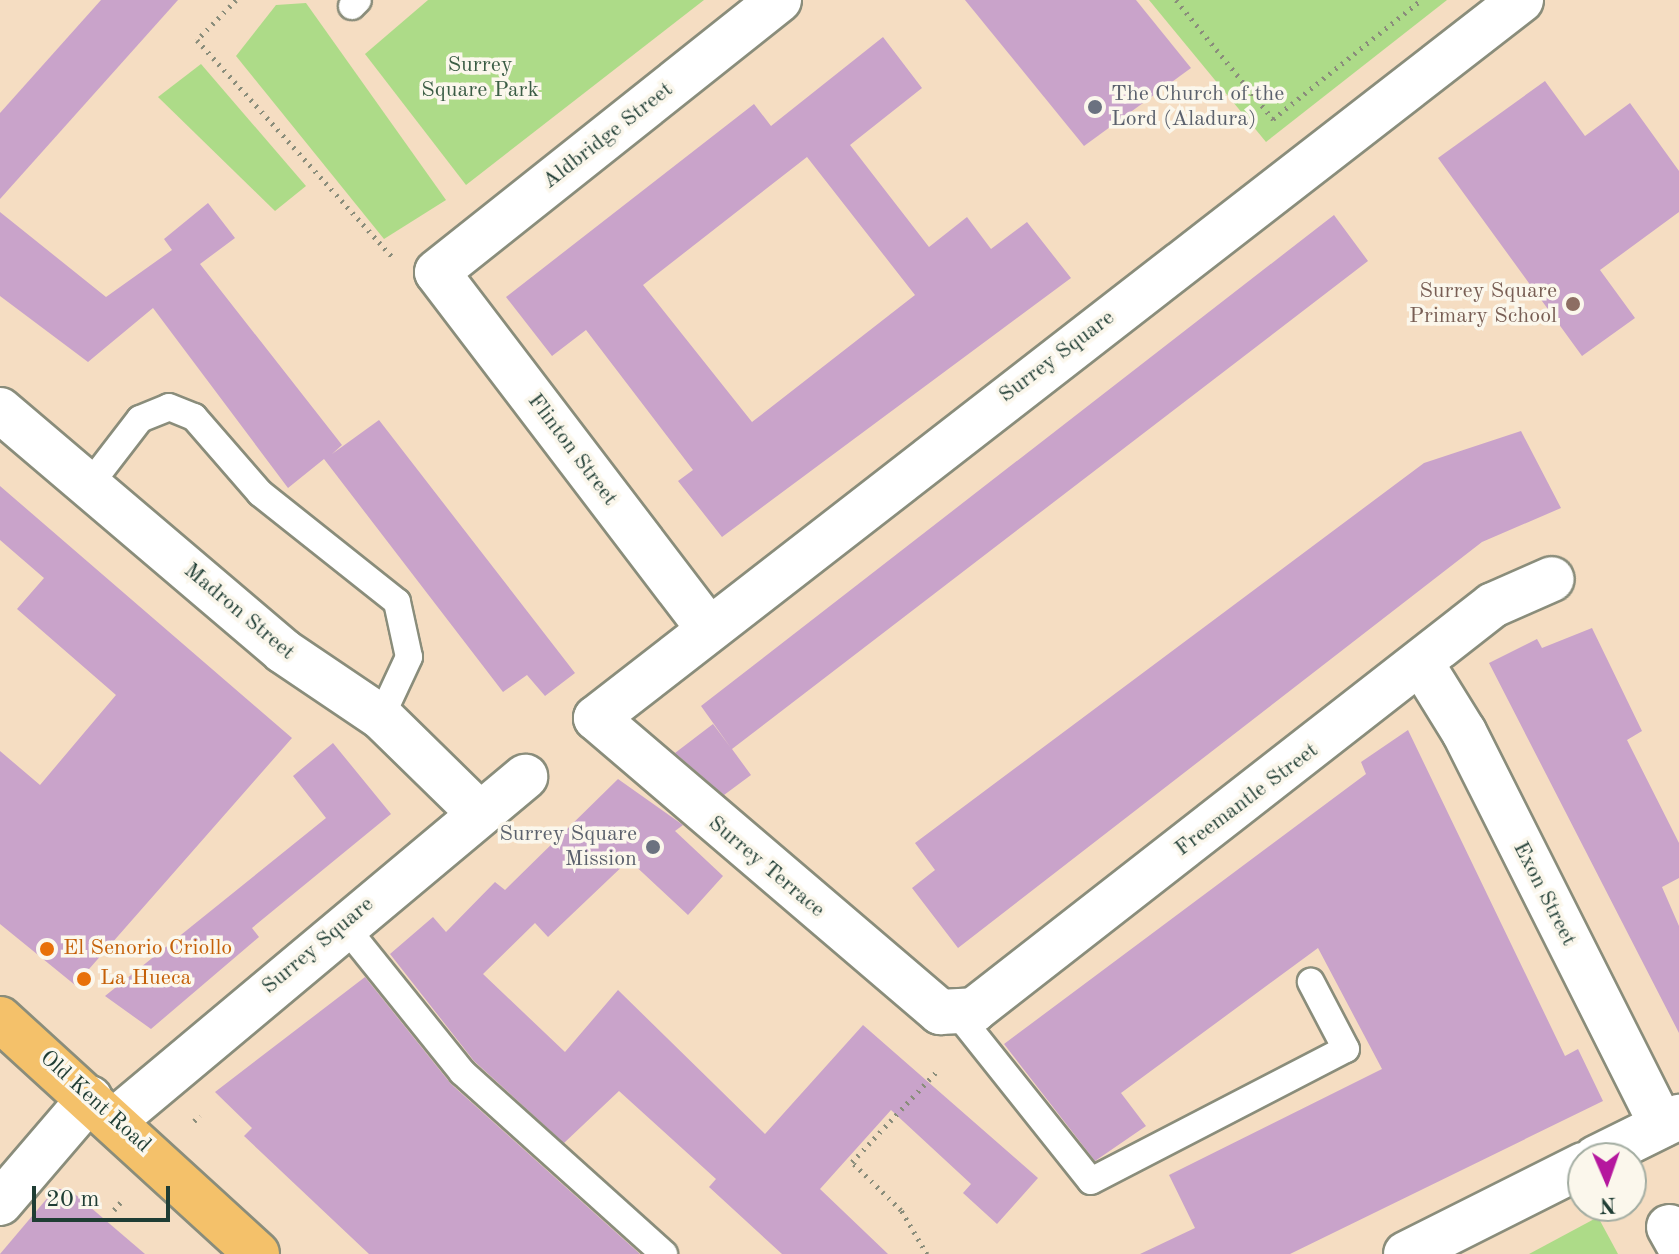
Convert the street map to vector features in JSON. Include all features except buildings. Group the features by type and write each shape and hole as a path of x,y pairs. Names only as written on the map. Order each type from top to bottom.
{"highway":[{"name":"Old Kent Road","path":"0,1019 103,1109 257,1254"}],"street":[{"name":"Aldbridge Street","path":"437,272 779,0"},
{"name":"Surrey Square","path":"596,718 708,628 1521,0"},
{"name":"Flinton Street","path":"437,272 708,628"},
{"name":"Madron Street","path":"0,410 283,651 381,717 478,812"},
{"name":"Freemantle Street","path":"948,1012 974,1010 1423,666 1493,605 1552,579"},
{"name":"Exon Street","path":"1423,666 1464,732 1670,1121"},
{"name":"Surrey Terrace","path":"596,718 948,1012"},
{"name":"Surrey Square","path":"0,1203 103,1109 343,924 525,777"},
{"path":"1628,1142 1670,1121"},
{"path":"1406,1254 1567,1173"}],"lane":[{"path":"90,484 140,419 169,407 194,417 260,493 397,602 409,657 381,717"},
{"path":"343,924 462,1072 664,1254"},
{"path":"948,1012 1091,1181 1346,1049 1311,982"}],"path":[{"path":"236,0 197,40 385,256 437,272"},
{"path":"1176,0 1273,119 1421,0"},
{"path":"927,1254 901,1210 852,1162 938,1070"},
{"path":"194,1121 200,1116"},
{"path":"114,1210 121,1202"}],"green space":[{"name":"Surrey Square Park","path":"428,0 704,0 466,185 365,54"},
{"path":"1149,0 1447,0 1266,142"},
{"path":"306,3 446,200 384,239 236,56 276,5"},
{"path":"201,64 306,186 275,211 158,97"},
{"path":"1589,1222 1601,1222 1618,1254 1529,1254"}],"place":[{"name":"The Church of the Lord (Aladura)","path":"1095,107"},
{"name":"Surrey Square Primary School","path":"1573,304"},
{"name":"Surrey Square Mission","path":"653,847"},
{"name":"El Senorio Criollo","path":"47,949"},
{"name":"La Hueca","path":"84,979"}]}
